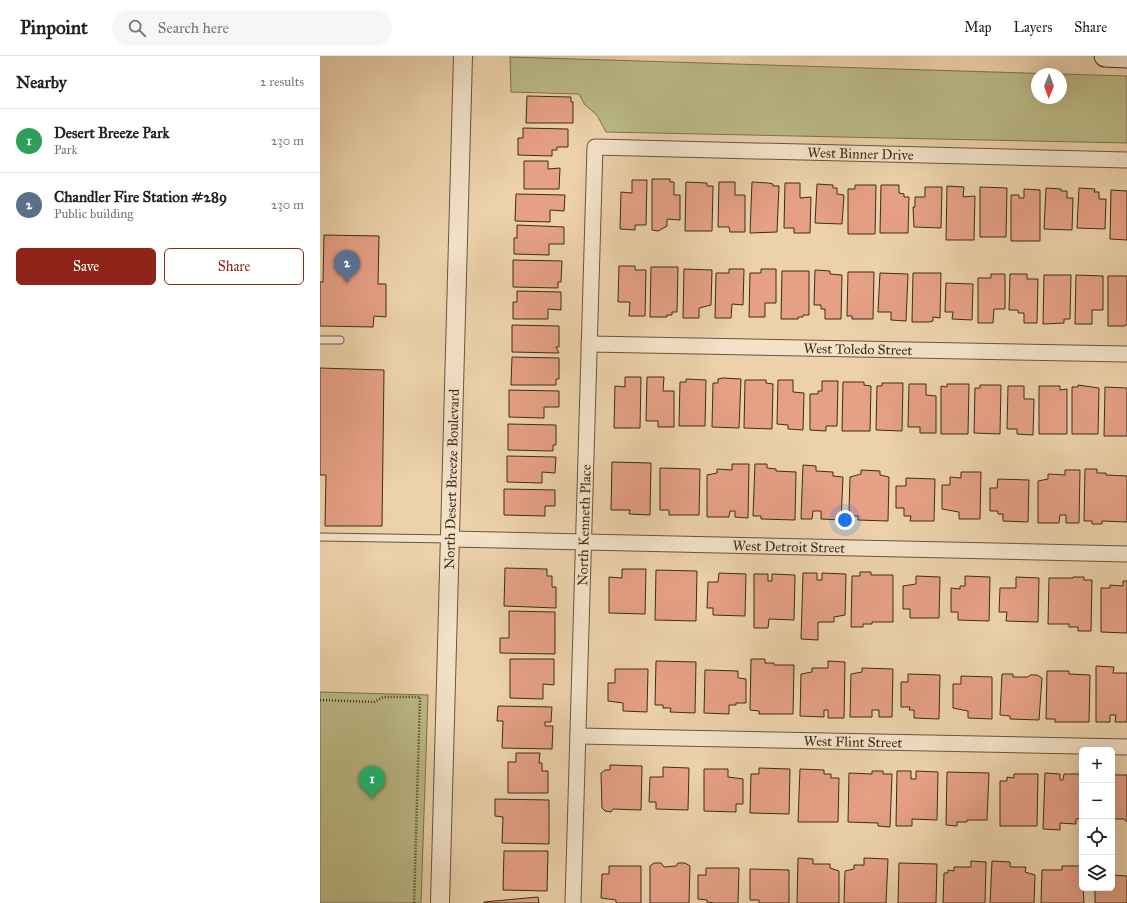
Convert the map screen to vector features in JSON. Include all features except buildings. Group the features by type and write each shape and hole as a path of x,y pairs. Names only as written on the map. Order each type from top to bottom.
{"main road":[{"path":"1105,56 1127,56"}],"street":[{"name":"North Desert Breeze Boulevard","path":"440,903 451,539 462,56"},
{"name":"West Binner Drive","path":"595,147 1127,160"},
{"name":"North Kenneth Place","path":"573,903 595,147"},
{"name":"West Toledo Street","path":"589,344 1127,354"},
{"name":"West Detroit Street","path":"451,539 1127,554"},
{"name":"West Flint Street","path":"578,736 1127,747"}],"lane":[{"path":"320,340 340,340"},
{"path":"320,537 451,539"}],"path":[{"path":"320,700 374,702 383,697 420,697 414,903"}],"shaded area":[{"path":"510,57 1031,73 1031,104 1067,104 1067,74 1127,76 1127,143 606,132 597,115 585,105 579,94 511,92"},
{"path":"320,692 428,695 421,903 320,903"}],"place":[{"name":"Chandler Fire Station #289","path":"347,283"},
{"name":"Desert Breeze Park","path":"372,799"}]}
